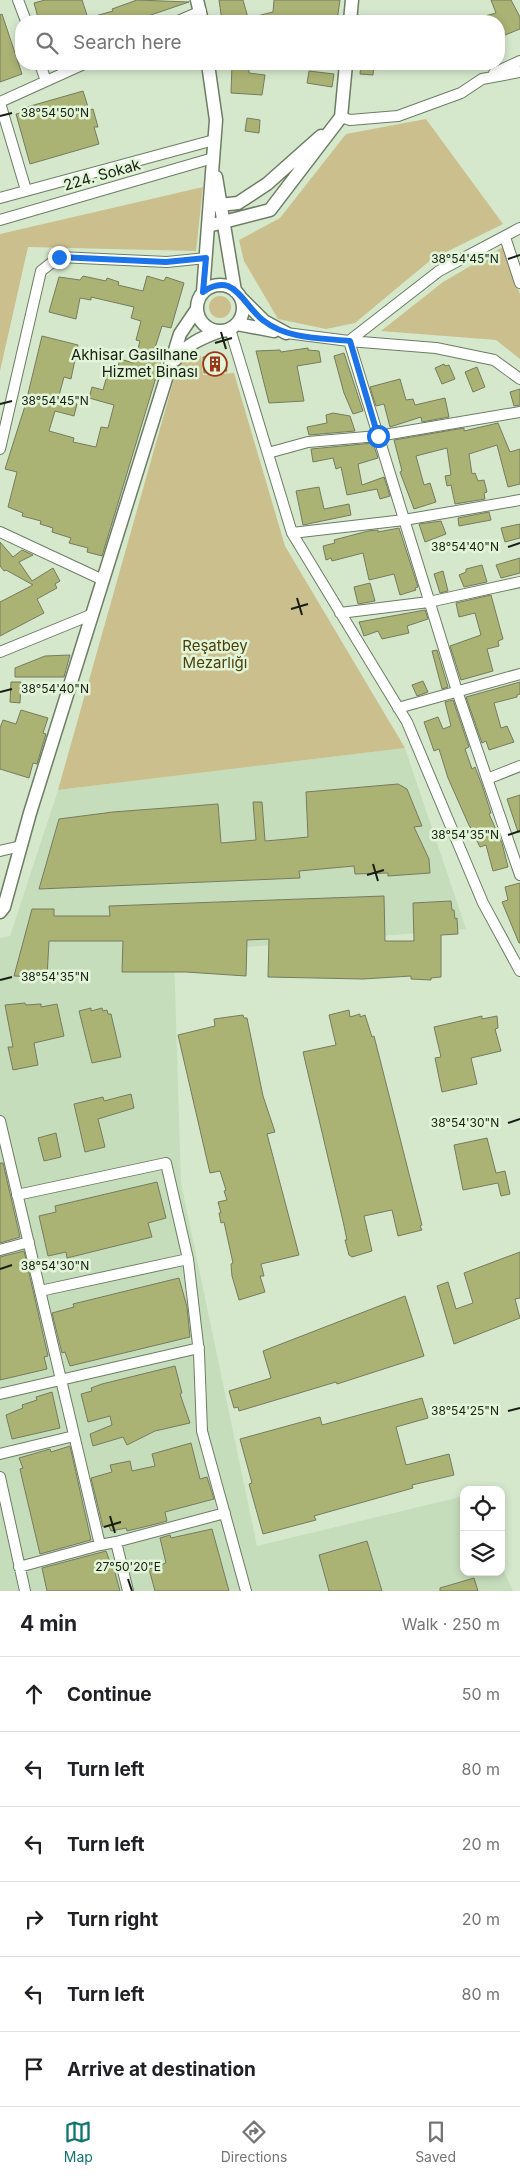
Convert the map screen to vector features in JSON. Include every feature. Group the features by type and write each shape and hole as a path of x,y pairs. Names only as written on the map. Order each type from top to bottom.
{"street":[{"path":"18,0 24,15"},
{"path":"351,15 352,0"},
{"path":"505,68 520,61"},
{"path":"42,70 46,81"},
{"path":"26,190 0,102 71,70"},
{"path":"0,912 4,907 92,614 180,334 197,309 203,292 208,226 215,206 213,158 216,120 209,70"},
{"path":"208,226 270,210 341,117 345,70"},
{"path":"341,117 350,120 398,116 461,93 482,79 501,70"},
{"path":"482,79 520,72"},
{"path":"215,206 238,203 267,184 341,117"},
{"name":"224. Sokak","path":"3,197 214,140"},
{"name":"224. Sokak","path":"0,220 213,158"},
{"path":"0,208 3,197"},
{"path":"170,366 184,347 200,338 229,328 242,316 243,307 238,295 223,223 215,206"},
{"path":"350,341 439,271 520,228"},
{"path":"505,237 520,283"},
{"path":"0,449 41,271 59,257 166,262 206,258"},
{"path":"203,292 219,285 238,295 264,321 286,333"},
{"path":"197,309 199,318 204,325 212,330 229,328 436,348 494,360 520,379"},
{"path":"229,328 292,533 407,722 483,903 520,971"},
{"path":"350,341 457,691 520,875"},
{"path":"268,453 308,442 378,436 520,412"},
{"path":"292,533 404,520 520,500"},
{"path":"0,532 103,580"},
{"path":"340,613 429,602 520,582"},
{"path":"0,652 92,614"},
{"path":"398,708 520,674"},
{"path":"487,779 520,766"},
{"path":"0,851 21,846"},
{"path":"0,1121 100,1545"},
{"path":"17,1195 166,1163 188,1259 199,1348 202,1431 246,1591"},
{"path":"0,1250 29,1242"},
{"path":"40,1291 188,1259"},
{"path":"0,1394 199,1348"},
{"path":"0,1454 74,1436"},
{"path":"0,1477 3,1505 25,1591"},
{"path":"20,1567 225,1513"},
{"path":"116,1542 128,1591"}],"shaded area":[{"path":"405,748 466,929 174,953 181,1183 257,1546 460,1497 460,1576 505,1576 505,1574 513,1591 0,1591 0,938 10,936 58,790"}],"green space":[{"path":"426,119 503,224 432,259 355,323 326,329 278,319 244,261 239,240 280,218 346,134"},
{"path":"203,187 196,251 28,247 0,371 0,234"},
{"path":"503,247 520,294 520,359 496,340 381,331 443,282"},
{"path":"220,296 228,299 231,307 228,315 220,318 212,315 209,307 212,299"},
{"name":"Reşatbey Mezarlığı","path":"184,354 201,356 203,375 234,373 285,546 405,748 58,790 176,372"}],"building":[{"path":"45,0 82,0 87,15 37,15 34,3"},
{"path":"137,0 189,2 151,15 99,15"},
{"path":"219,0 243,0 247,15 221,15"},
{"path":"274,0 340,0 338,15 261,15 273,12"},
{"path":"491,0 511,0 520,17 520,29 505,35 505,15 488,15 496,13"},
{"path":"2,14 15,53 15,70 21,70 22,74 0,82 0,15"},
{"path":"232,70 249,70 249,73 265,75 262,95 231,93"},
{"path":"360,70 373,70 373,75 360,74"},
{"path":"309,71 334,74 332,87 307,83"},
{"path":"83,91 89,110 93,109 98,127 94,127 99,144 30,164 16,114 29,111 27,107"},
{"path":"247,118 260,120 259,133 245,131"},
{"path":"83,276 106,281 107,278 119,282 118,285 143,291 147,276 164,281 166,277 184,283 171,328 162,326 155,348 164,351 102,556 87,552 88,548 69,543 71,538 52,532 53,528 40,524 41,521 22,516 23,513 8,507 17,472 5,469 25,406 42,336 78,345 71,379 64,377 58,399 77,404 74,416 55,411 49,431 74,438 73,442 96,447 101,427 108,428 114,405 89,398 92,387 103,390 108,372 116,375 120,359 134,363 140,341 136,340 141,321 131,318 134,307 91,297 91,300 80,298 76,319 49,312 59,277 80,280"},
{"path":"308,348 308,350 319,351 321,362 297,366 304,401 269,403 256,351 280,350 281,352"},
{"path":"344,353 363,411 353,414 344,393 334,356"},
{"name":"Akhisar Gasilhane Hizmet Binası","path":"224,355 227,371 204,373 203,357"},
{"path":"444,364 445,366 449,365 455,379 442,384 435,368"},
{"path":"477,367 485,387 473,392 465,372"},
{"path":"400,379 406,400 413,399 415,405 445,398 449,417 422,422 421,417 390,427 384,404 376,406 370,387"},
{"path":"520,389 520,405 514,406 510,392"},
{"path":"333,413 350,416 355,431 309,435 307,427 327,423 326,415"},
{"path":"498,423 510,452 520,449 520,484 508,487 497,445 469,454 472,474 475,473 478,481 484,480 487,492 484,493 485,499 455,504 451,485 447,486 445,476 451,475 447,448 416,456 424,485 430,483 436,502 414,509 400,472 402,471 394,440 464,428 464,431"},
{"path":"373,443 378,458 358,464 362,485 384,477 390,496 380,499 377,489 347,495 341,467 336,469 333,458 313,462 311,449"},
{"path":"319,487 324,509 349,504 351,515 303,525 296,491"},
{"path":"489,512 491,520 459,526 458,518"},
{"path":"441,521 446,534 425,542 419,524"},
{"path":"520,524 520,538 505,542 501,528"},
{"path":"399,528 418,587 415,588 416,590 400,595 394,574 369,580 363,553 332,561 331,558 326,560 323,546 335,543 334,540 368,531 378,530 378,532"},
{"path":"0,542 13,557 22,550 33,555 19,562 32,581 53,568 60,581 55,584 57,588 37,599 44,613 0,636 0,602 33,585 6,570 4,571 0,566"},
{"path":"520,558 520,573 501,578 496,565"},
{"path":"482,565 487,582 464,587 459,575 466,572 466,569"},
{"path":"443,571 448,591 440,593 434,574"},
{"path":"370,583 375,601 358,604 354,587"},
{"path":"491,595 503,639 498,641 499,646 487,649 493,671 461,680 450,646 481,635 475,613 459,617 456,603"},
{"path":"425,610 428,619 407,626 409,633 382,639 378,631 364,636 359,622"},
{"path":"437,650 448,687 442,689 432,651"},
{"path":"70,655 64,677 15,677 15,668 45,656"},
{"path":"423,681 428,692 417,696 412,685"},
{"path":"11,682 21,682 20,703 10,702"},
{"path":"520,682 520,694 517,697 494,703 501,728 507,726 514,742 489,750 486,741 482,743 466,697"},
{"path":"453,700 469,747 465,749 472,769 475,767 482,785 491,813 489,814 502,843 508,867 493,871 486,845 480,847 448,778 439,749 434,751 424,722 438,717 443,729 451,726 445,702"},
{"path":"21,710 48,718 43,733 46,734 37,764 33,763 29,778 0,769 0,728 3,720 16,724"},
{"path":"398,784 407,789 422,826 414,827 429,859 430,873 388,876 388,873 355,874 354,866 299,871 300,878 39,889 59,819 113,812 218,804 221,843 256,840 253,802 262,802 265,841 308,837 306,792"},
{"path":"520,795 520,832 518,832 507,799"},
{"path":"520,883 519,943 502,902 508,900 505,887"},
{"path":"384,896 385,941 414,941 413,903 451,901 455,919 457,918 458,934 441,935 441,977 431,978 431,980 411,979 411,976 363,979 268,977 269,939 247,940 246,976 186,972 122,972 123,941 49,941 47,977 14,976 32,909 54,909 54,916 110,916 109,906"},
{"path":"25,1003 26,1005 41,1004 41,1007 57,1004 64,1036 34,1043 38,1065 13,1070 8,1047 13,1047 5,1005"},
{"path":"91,1008 91,1011 102,1008 103,1011 107,1010 108,1014 111,1014 121,1057 92,1063 79,1011"},
{"path":"349,1010 350,1017 360,1014 360,1017 365,1015 372,1037 374,1036 422,1225 420,1226 422,1230 398,1236 392,1210 364,1216 372,1251 352,1257 349,1255 345,1240 347,1240 343,1221 303,1052 336,1045 329,1015"},
{"path":"243,1015 244,1018 247,1018 263,1096 275,1132 267,1134 299,1255 261,1264 264,1276 260,1276 265,1292 239,1300 232,1276 231,1264 233,1263 224,1222 221,1223 219,1213 221,1213 218,1202 227,1200 224,1191 226,1190 220,1171 210,1173 178,1035 215,1026 214,1019"},
{"path":"482,1016 482,1019 497,1016 498,1028 495,1029 501,1051 471,1058 477,1084 442,1092 435,1058 441,1057 434,1027"},
{"path":"131,1094 134,1108 98,1119 105,1147 85,1152 74,1104 103,1097 104,1101"},
{"path":"56,1133 61,1157 44,1161 38,1138"},
{"path":"487,1138 496,1173 505,1171 510,1194 501,1196 498,1183 463,1190 454,1145"},
{"path":"0,1163 3,1163 20,1237 0,1243"},
{"path":"157,1182 166,1218 148,1223 152,1237 67,1258 66,1252 48,1256 39,1216 56,1212 55,1206"},
{"path":"24,1251 48,1356 44,1357 47,1369 0,1380 0,1257"},
{"path":"520,1252 520,1298 515,1299 520,1318 454,1344 437,1286 448,1282 456,1309 473,1303 464,1273"},
{"path":"179,1278 187,1307 190,1337 70,1366 65,1352 62,1353 52,1313 74,1307 73,1304"},
{"path":"405,1296 424,1356 337,1384 336,1382 239,1411 238,1407 234,1408 229,1391 271,1378 263,1351"},
{"path":"175,1366 182,1393 180,1394 190,1423 155,1431 127,1445 123,1437 93,1446 90,1434 112,1425 110,1416 88,1422 81,1394 92,1391 91,1388 102,1384"},
{"path":"52,1392 60,1428 12,1439 6,1415 23,1408 22,1405 37,1400 36,1397"},
{"path":"422,1398 428,1418 396,1427 406,1465 449,1454 454,1475 412,1485 413,1488 314,1516 316,1520 263,1534 249,1484 252,1483 240,1439 320,1417 322,1425"},
{"path":"191,1443 200,1479 207,1477 214,1499 165,1512 167,1521 156,1524 127,1531 126,1528 111,1531 109,1526 103,1527 91,1478 112,1472 110,1465 130,1461 132,1471 155,1466 152,1454"},
{"path":"70,1446 91,1540 40,1554 20,1469 23,1468 19,1458 50,1449 51,1452"},
{"path":"212,1529 229,1591 155,1591 149,1569 166,1563 160,1538 170,1535 171,1538"},
{"path":"367,1541 382,1591 329,1591 319,1555"},
{"path":"106,1551 110,1562 112,1562 120,1591 47,1591 42,1568"},
{"path":"474,1578 478,1591 440,1591 440,1588"}],"place":[{"name":"Akhisar Gasilhane Hizmet Binası","path":"215,364"}],"route":[{"path":"59,257 166,262 206,258 203,292 210,287 228,286 236,291 264,321 286,333 350,341 378,436"}]}
